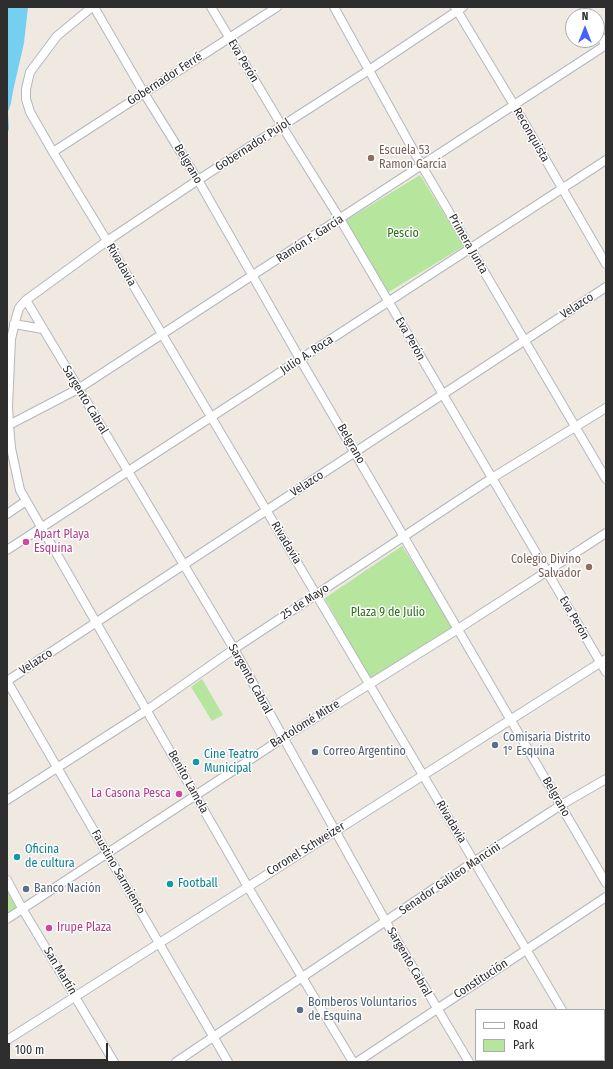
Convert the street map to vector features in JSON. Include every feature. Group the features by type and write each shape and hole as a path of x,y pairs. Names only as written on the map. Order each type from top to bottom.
{"street":[{"name":"Rivadavia","path":"93,7 57,36 30,72 27,81 26,100 30,112 52,152 107,241 561,1009"},
{"name":"Belgrano","path":"93,7 198,180 300,359 606,882"},
{"name":"Eva Perón","path":"211,7 282,126 340,219 547,572 603,661 606,672"},
{"name":"Gobernador Ferré","path":"52,152 277,7"},
{"name":"Primera Junta","path":"334,7 422,166 606,479"},
{"name":"Gobernador Pujol","path":"26,300 107,241 198,180 369,70 459,8"},
{"name":"Reconquista","path":"459,8 606,264"},
{"name":"Ramón F. García","path":"9,425 78,390 606,46"},
{"name":"Julio A. Roca","path":"7,550 606,160"},
{"name":"Velazco","path":"7,681 606,287"},
{"name":"Benito Lamela","path":"26,300 20,308 14,324 11,339 8,406 11,448 20,490 195,796 353,1062"},
{"name":"Sargento Cabral","path":"26,300 78,390 129,471 183,565 234,649 386,922 469,1062"},
{"path":"14,324 42,329"},
{"name":"25 de Mayo","path":"7,800 147,710 234,649 492,478 606,408"},
{"path":"7,514 26,501"},
{"name":"Bartolomé Mitre","path":"7,919 23,910 283,738 369,683 458,629 606,533"},
{"name":"Coronel Schweizer","path":"7,1040 603,661"},
{"name":"Faustino Sarmiento","path":"7,681 228,1062"},
{"name":"Senador Galileo Mancini","path":"176,1062 475,861 561,805 606,779"},
{"name":"San Martín","path":"7,880 23,910 114,1062"},
{"name":"Constitución","path":"357,1062 606,897"}],"green space":[{"name":"Pescio","path":"420,175 464,246 387,293 343,222"},
{"name":"Plaza 9 de Julio","path":"402,546 455,628 370,680 325,598"},
{"path":"202,679 223,715 212,721 191,687"},
{"path":"7,890 18,909 7,916"}],"water":[{"path":"7,7 28,7 24,43 8,112 9,129 7,134"}],"place":[{"name":"Escuela 53 Ramon García","path":"371,158"},
{"name":"Apart Playa Esquina","path":"26,542"},
{"name":"Colegio Divino Salvador","path":"589,567"},
{"name":"Comisaria Distrito 1° Esquina","path":"495,745"},
{"name":"Correo Argentino","path":"315,752"},
{"name":"Cine Teatro Municipal","path":"196,762"},
{"name":"La Casona Pesca","path":"179,794"},
{"name":"Oficina de cultura","path":"17,857"},
{"name":"Football","path":"170,884"},
{"name":"Banco Nación","path":"26,889"},
{"name":"Irupe Plaza","path":"49,928"},
{"name":"Bomberos Voluntarios de Esquina","path":"300,1010"}]}
